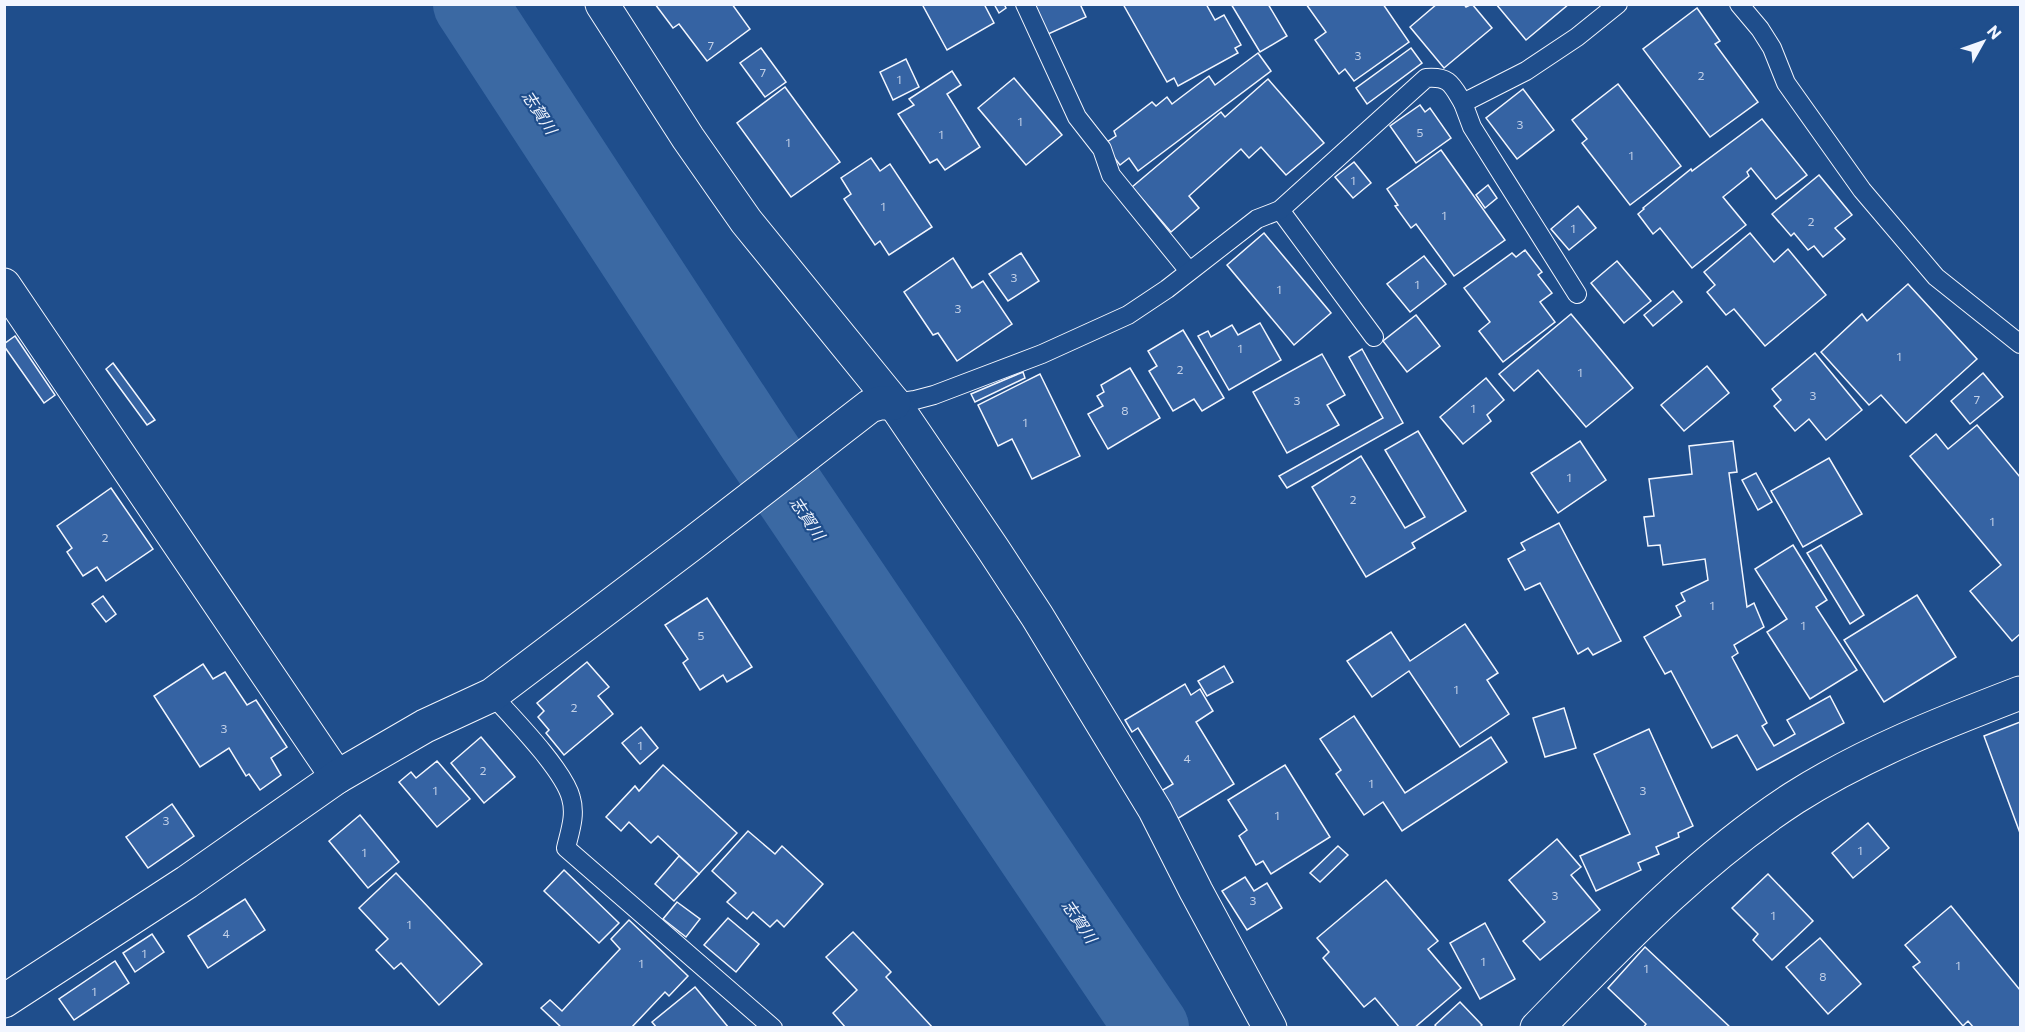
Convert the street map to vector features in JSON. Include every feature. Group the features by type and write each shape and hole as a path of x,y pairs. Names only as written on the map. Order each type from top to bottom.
{"street":[{"path":"602,4 688,138 746,220 1037,616 1155,810 1270,1028"},
{"path":"4,285 337,777"},
{"path":"4,1001 187,882 337,777 424,726 492,695 882,404"},
{"path":"1537,1028 1670,894 1760,821 1831,776 1891,745 2020,693"}],"lane":[{"path":"1025,4 1077,117 1102,149 1111,175 1189,271"},
{"path":"1463,104 1526,71 1577,37 1618,4"},
{"path":"1739,4 1760,29 1772,48 1786,83 1862,190 1936,277 2020,344"},
{"path":"882,404 934,395 1042,354 1128,315 1257,219 1280,210 1426,78 1440,77 1450,82 1463,104 1472,127 1577,294"},
{"path":"1280,210 1374,337"},
{"path":"492,695 558,773 571,797 573,819 566,848 773,1028"}],"building":[{"path":"655,4 732,4 750,29 707,61 679,24 673,28"},
{"path":"922,4 984,4 994,23 947,50"},
{"path":"994,4 1004,4 1006,8 999,13"},
{"path":"1032,4 1080,4 1086,17 1046,35"},
{"path":"1123,4 1206,4 1215,20 1224,15 1241,45 1235,48 1238,53 1178,86 1174,78 1167,82"},
{"path":"1231,4 1268,4 1287,36 1260,52"},
{"path":"1306,4 1383,4 1409,42 1354,81 1345,69 1339,74 1315,40 1326,32"},
{"path":"1437,4 1464,4 1466,7 1472,4 1492,28 1444,68 1410,27"},
{"path":"1496,4 1569,4 1526,40"},
{"path":"1697,8 1720,41 1715,44 1758,102 1710,137 1643,49"},
{"path":"761,48 786,82 765,97 740,63"},
{"path":"1411,48 1422,63 1367,104 1356,88"},
{"path":"1258,53 1271,71 1138,171 1129,158 1120,165 1104,144 1116,136 1114,131 1152,102 1156,106 1167,97 1172,104 1209,76 1215,85"},
{"path":"906,59 919,87 893,100 880,72"},
{"path":"952,71 961,85 947,94 980,147 945,170 937,159 930,163 898,114 914,105 909,99"},
{"path":"1014,78 1062,135 1026,165 978,108"},
{"path":"1268,79 1324,143 1286,175 1261,147 1249,158 1241,149 1189,196 1199,208 1171,232 1132,187 1221,112 1225,117"},
{"path":"1618,84 1681,166 1630,205 1582,143 1587,139 1572,120"},
{"path":"785,87 840,162 791,197 737,123"},
{"path":"1523,89 1554,130 1517,159 1486,118"},
{"path":"1420,105 1425,112 1430,108 1451,138 1416,163 1390,126"},
{"path":"1762,119 1807,175 1776,199 1751,168 1747,172 1749,176 1723,197 1746,225 1692,268 1660,228 1653,234 1638,214 1691,169 1692,171"},
{"path":"1441,150 1505,240 1454,276 1416,224 1411,228 1395,206 1398,205 1387,189"},
{"path":"871,158 880,171 890,164 932,227 889,255 880,241 875,245 844,199 851,194 841,178"},
{"path":"1354,162 1371,183 1353,198 1335,177"},
{"path":"1819,175 1852,215 1835,228 1845,239 1823,257 1814,246 1808,250 1794,233 1791,236 1772,214"},
{"path":"1488,185 1497,198 1485,208 1476,195"},
{"path":"1578,206 1596,228 1569,250 1551,229"},
{"path":"1264,233 1331,313 1294,345 1227,265"},
{"path":"1750,233 1774,262 1788,249 1826,295 1765,346 1734,309 1726,315 1707,292 1715,285 1704,272"},
{"path":"1525,250 1542,272 1538,275 1552,293 1540,302 1555,322 1503,362 1479,331 1490,322 1464,288 1512,253 1516,257"},
{"path":"1021,253 1039,281 1008,301 989,274"},
{"path":"1424,256 1446,284 1410,312 1387,284"},
{"path":"953,258 972,288 983,281 1012,324 957,361 938,333 933,335 904,292"},
{"path":"1617,261 1651,301 1624,323 1591,283"},
{"path":"1908,284 1977,359 1906,423 1881,395 1869,405 1821,352 1862,314 1867,321"},
{"path":"1673,291 1682,302 1653,326 1644,315"},
{"path":"1571,314 1633,388 1586,427 1538,370 1514,391 1499,374"},
{"path":"1416,315 1440,346 1407,372 1383,341"},
{"path":"1260,323 1281,360 1229,390 1198,336 1208,331 1211,337 1232,325 1238,335"},
{"path":"1183,330 1224,398 1202,411 1194,399 1173,411 1149,371 1157,366 1148,351"},
{"path":"15,336 55,395 44,403 4,346"},
{"path":"1362,349 1403,423 1287,488 1279,476 1383,418 1349,357"},
{"path":"1815,353 1862,410 1826,440 1809,419 1795,431 1774,406 1781,400 1772,389"},
{"path":"1322,354 1345,395 1327,405 1339,425 1287,453 1253,392"},
{"path":"113,363 155,420 147,425 106,369"},
{"path":"1707,366 1729,393 1684,431 1661,405"},
{"path":"1130,368 1160,418 1108,449 1088,414 1103,406 1097,396 1104,392 1101,385"},
{"path":"1023,372 1025,378 975,402 971,394"},
{"path":"1983,373 2003,397 1970,424 1951,401"},
{"path":"1040,374 1080,456 1032,479 1012,439 998,446 978,405"},
{"path":"1486,378 1504,400 1487,415 1491,421 1463,444 1440,417"},
{"path":"1977,425 2020,477 2020,634 2012,641 1970,591 2001,565 1910,456 1936,434 1948,449"},
{"path":"1418,431 1466,511 1412,543 1415,548 1366,577 1312,487 1361,456 1405,528 1425,517 1385,450"},
{"path":"1580,441 1606,480 1558,513 1531,473"},
{"path":"1733,441 1737,472 1729,473 1747,607 1754,603 1764,627 1734,645 1738,653 1732,657 1767,723 1762,726 1774,746 1795,734 1787,720 1830,696 1844,723 1757,770 1737,735 1712,748 1671,671 1665,674 1644,637 1681,616 1676,606 1685,601 1681,593 1708,580 1705,559 1663,565 1660,545 1648,546 1644,517 1654,516 1649,479 1692,474 1689,446"},
{"path":"1829,458 1862,514 1803,547 1771,491"},
{"path":"1756,473 1772,502 1758,510 1742,480"},
{"path":"111,488 153,549 106,581 97,567 83,576 67,552 72,548 57,526"},
{"path":"1559,523 1621,641 1593,655 1588,648 1578,654 1540,583 1525,590 1508,559 1525,550 1521,543"},
{"path":"1793,545 1827,600 1816,607 1857,670 1810,699 1767,632 1787,619 1755,569"},
{"path":"1821,545 1864,615 1850,624 1807,553"},
{"path":"1917,595 1956,657 1884,702 1844,640"},
{"path":"103,596 116,614 106,622 92,604"},
{"path":"707,598 752,667 727,682 723,675 700,690 683,663 688,659 665,625"},
{"path":"1465,624 1498,673 1487,680 1509,714 1460,747 1409,671 1372,697 1347,661 1391,632 1410,661"},
{"path":"587,662 609,687 598,696 613,714 564,755 546,733 549,730 538,717 544,711 537,703"},
{"path":"203,664 213,679 225,672 247,705 256,700 287,747 271,758 281,775 260,790 249,774 246,776 229,748 200,767 154,696"},
{"path":"1224,666 1233,682 1207,696 1198,681"},
{"path":"1185,684 1191,695 1200,689 1213,711 1196,722 1234,784 1177,819 1161,791 1173,784 1138,728 1132,732 1125,720"},
{"path":"1564,708 1576,748 1545,757 1533,718"},
{"path":"1354,716 1405,793 1491,737 1507,762 1402,831 1383,802 1364,815 1336,774 1341,770 1320,739"},
{"path":"2020,722 2020,833 1984,736"},
{"path":"641,727 658,748 640,764 622,743"},
{"path":"1649,729 1693,826 1678,833 1679,837 1656,847 1659,854 1638,863 1641,870 1596,891 1580,856 1630,834 1594,754"},
{"path":"481,737 515,777 484,803 451,763"},
{"path":"437,761 470,799 437,827 399,782 411,772 416,778"},
{"path":"663,765 737,833 699,874 658,836 651,843 629,822 621,831 606,817 635,786 639,791"},
{"path":"1285,765 1330,837 1271,874 1263,861 1256,865 1239,836 1247,830 1228,800"},
{"path":"172,804 194,836 148,868 126,837"},
{"path":"360,815 399,862 368,888 329,841"},
{"path":"1868,823 1889,848 1853,878 1832,853"},
{"path":"748,831 775,854 782,846 823,884 784,927 777,920 770,927 753,912 747,919 727,902 736,893 712,871"},
{"path":"1557,839 1581,867 1571,875 1600,910 1540,960 1523,941 1545,922 1509,880"},
{"path":"1338,846 1348,855 1320,882 1310,873"},
{"path":"679,856 699,874 674,901 655,884"},
{"path":"564,870 619,923 599,943 544,891"},
{"path":"396,873 482,964 439,1005 401,963 394,969 376,950 388,939 359,908"},
{"path":"1768,874 1813,921 1772,960 1753,940 1758,934 1732,908"},
{"path":"1245,877 1254,891 1267,883 1282,908 1247,930 1222,891"},
{"path":"1386,880 1438,941 1428,949 1461,988 1414,1028 1400,1028 1375,998 1364,1007 1323,958 1329,952 1317,938"},
{"path":"245,899 265,930 208,968 188,936"},
{"path":"677,902 700,919 686,937 663,919"},
{"path":"1951,906 2020,990 2020,1028 1974,1028 1968,1021 1963,1026 1913,967 1920,962 1905,945"},
{"path":"728,918 759,944 736,972 704,945"},
{"path":"629,920 688,976 669,996 665,992 631,1028 562,1028 541,1008 550,1000 562,1011 620,949 611,939"},
{"path":"1485,923 1515,979 1480,999 1450,943"},
{"path":"853,932 891,972 886,977 933,1028 846,1028 833,1013 857,990 826,957"},
{"path":"152,934 164,952 135,972 123,953"},
{"path":"1820,938 1861,984 1828,1014 1786,967"},
{"path":"1645,947 1731,1028 1643,1028 1646,1024 1608,988"},
{"path":"115,961 129,983 74,1020 59,999"},
{"path":"695,987 729,1028 657,1028 652,1022"},
{"path":"1460,1002 1482,1025 1479,1028 1437,1028 1435,1025"}],"waterway":[{"name":"志賀川","path":"470,4 755,440 1152,1028"}]}
